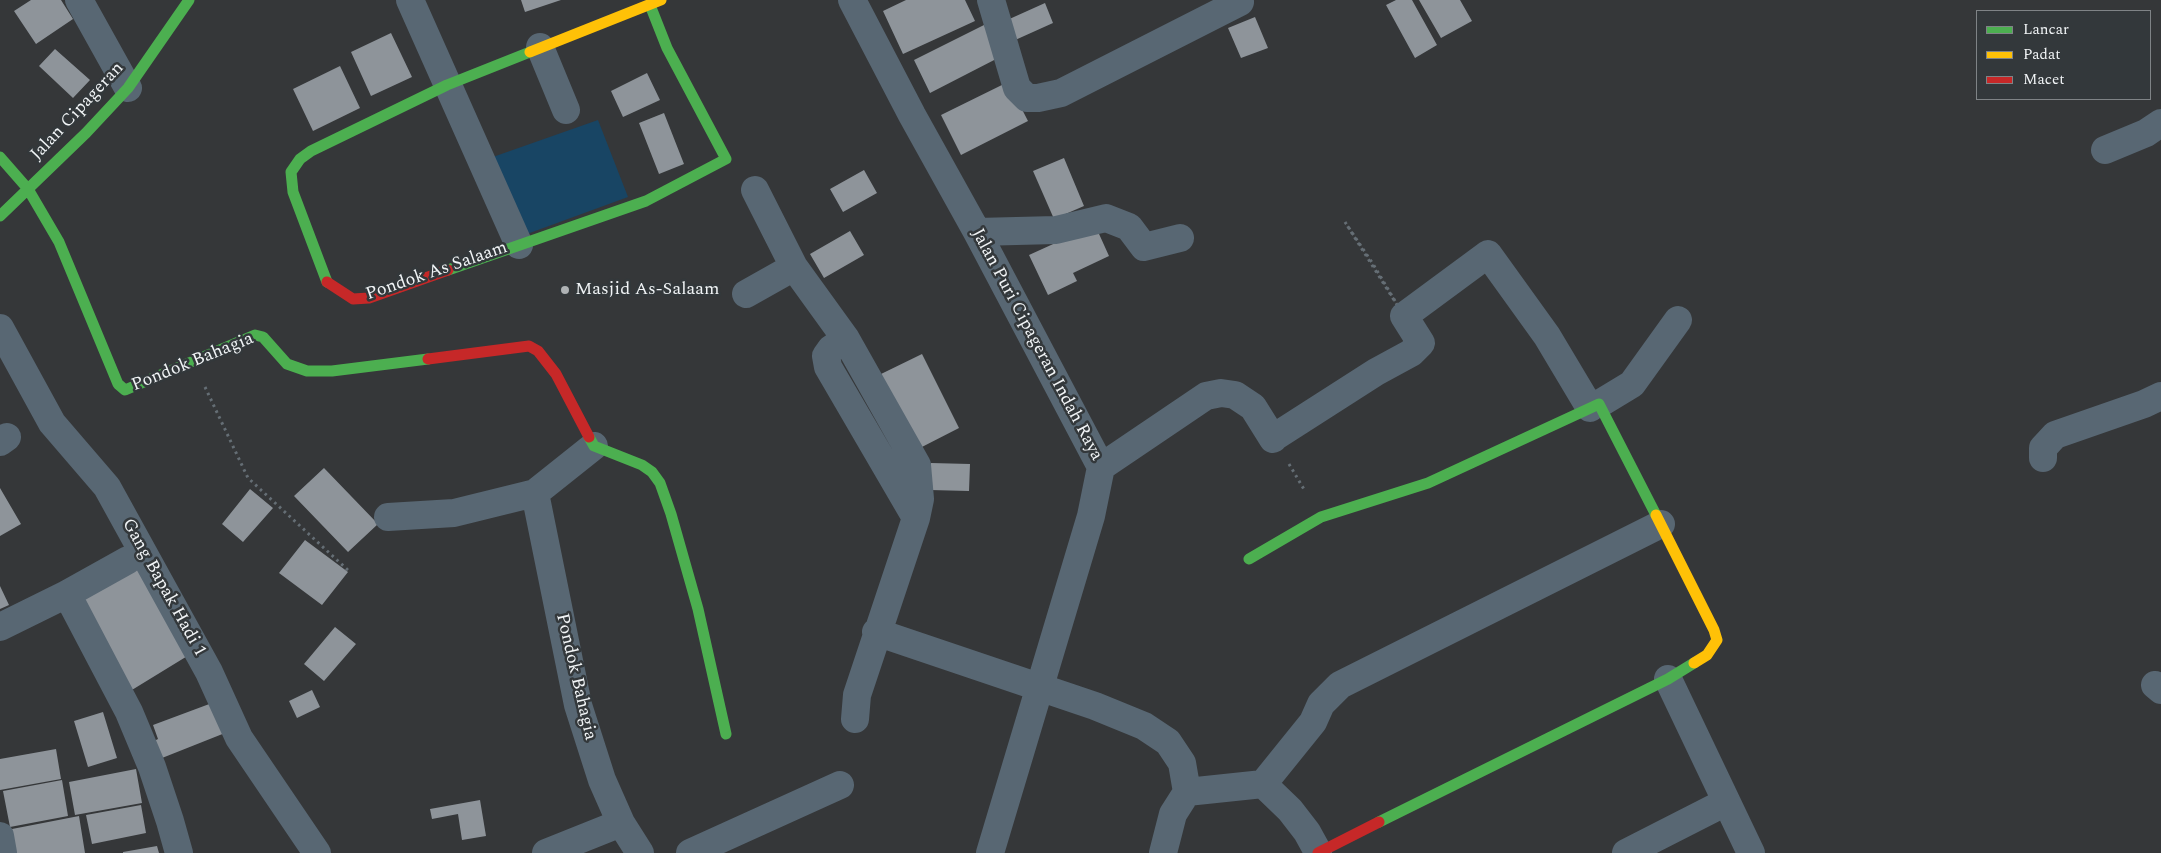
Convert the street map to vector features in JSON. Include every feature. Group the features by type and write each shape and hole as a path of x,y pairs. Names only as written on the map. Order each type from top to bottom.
{"street":[{"path":"79,0 128,88"},
{"name":"Jalan Cipageran","path":"0,216 128,88 189,0"},
{"name":"Pondok As Salaam","path":"410,0 519,245"},
{"name":"Jalan Puri Cipageran Indah Raya","path":"852,0 912,116 977,232 1101,467 1091,516 990,853"},
{"path":"991,0 1016,88 1026,98 1038,98 1062,93 1240,2 1238,0"},
{"name":"Pondok As Salaam","path":"655,3 667,48 726,159 646,201 369,298 353,299 328,283 293,192 291,172 300,159 311,151 447,85 655,3"},
{"path":"540,47 566,110"},
{"path":"2104,150 2146,133 2161,123"},
{"path":"0,157 28,189"},
{"name":"Pondok Bahagia","path":"28,189 59,242 121,388 130,390 255,334 263,337 287,364 307,371 332,371 528,346 538,351 547,361 594,446"},
{"path":"755,190 794,266 846,340 917,465 920,499 916,518 876,632 857,695 855,719"},
{"path":"977,232 1056,230 1106,218 1129,227 1144,247 1180,238"},
{"path":"1101,467 1206,396 1221,393 1235,395 1253,407 1273,438 1376,372 1411,353 1421,343 1404,316 1488,254 1594,406 1661,524 1714,630 1717,640 1707,655 1668,678 1390,818 1318,852 1307,832 1263,784"},
{"path":"746,294 794,266"},
{"path":"1249,559 1321,517 1428,483 1594,406 1632,384 1678,320"},
{"name":"Gang Bapak Hadi 1","path":"0,328 52,423 106,487 209,672 239,738 317,853"},
{"path":"2043,458 2044,448 2055,435 2144,404 2161,396"},
{"path":"388,517 454,513 535,493 594,446 642,464 652,472 660,483 671,514 698,609 726,734"},
{"name":"Pondok Bahagia","path":"535,493 578,706 602,780 620,823 640,853"},
{"path":"1187,792 1263,784 1314,722 1321,704 1340,684 1661,524"},
{"path":"0,626 67,594 128,560"},
{"path":"67,594 129,712 155,776 179,853"},
{"path":"876,632 1039,686 1144,726 1168,742 1182,763 1187,792 1173,814 1163,853"},
{"path":"1668,678 1751,853"},
{"path":"690,853 840,785"},
{"path":"1626,853 1726,802"},
{"path":"546,853 620,823"},
{"path":"0,836 3,853"}],"path":[{"path":"1345,222 1373,264 1404,316 1355,238 1345,222"},
{"path":"193,362 248,478 350,572"},
{"path":"1273,438 1321,517"}],"shaded area":[{"path":"598,120 628,197 527,234 490,158"}],"building":[{"path":"31,0 61,0 73,19 36,44 14,11"},
{"path":"521,0 561,0 525,12"},
{"path":"906,0 965,0 975,21 903,54 883,11"},
{"path":"1396,0 1412,0 1437,45 1415,58 1386,5"},
{"path":"1419,0 1460,0 1472,21 1441,38"},
{"path":"1045,3 1053,23 1013,41 1005,21"},
{"path":"1255,17 1268,48 1241,58 1228,28"},
{"path":"984,25 1000,57 930,93 914,60"},
{"path":"391,33 412,77 371,96 351,52"},
{"path":"55,49 90,80 73,98 39,66"},
{"path":"340,66 360,108 313,131 293,89"},
{"path":"647,73 660,100 623,117 611,91"},
{"path":"1008,82 1028,121 961,155 941,115"},
{"path":"664,113 684,164 659,174 639,123"},
{"path":"1064,158 1084,206 1054,219 1033,171"},
{"path":"864,170 877,193 843,212 830,189"},
{"path":"1095,225 1109,256 1073,273 1077,281 1048,295 1029,255"},
{"path":"850,231 864,255 824,278 810,254"},
{"path":"922,354 959,428 918,449 881,374"},
{"path":"931,463 970,464 969,491 930,490"},
{"path":"324,468 378,524 348,552 294,496"},
{"path":"0,488 21,524 0,536"},
{"path":"250,489 273,508 243,542 222,524"},
{"path":"305,540 348,572 322,605 279,573"},
{"path":"143,565 189,655 127,693 76,600"},
{"path":"0,586 9,605 0,609"},
{"path":"335,627 356,644 324,681 304,664"},
{"path":"312,690 320,707 297,718 289,701"},
{"path":"212,703 225,733 157,760 150,743 158,739 153,725"},
{"path":"103,712 117,758 88,767 74,721"},
{"path":"56,749 61,779 0,790 0,759"},
{"path":"136,769 142,803 75,815 69,782"},
{"path":"62,780 68,816 10,827 3,791"},
{"path":"480,800 486,836 462,840 458,814 432,819 430,809"},
{"path":"141,805 146,833 92,844 86,815"},
{"path":"79,816 85,853 16,853 12,829"},
{"path":"157,846 159,853 123,853 123,852"}],"traffic: fast":[{"path":"0,216 86,133 128,88 189,0"},
{"path":"448,270 646,201 726,159 667,48 650,5"},
{"path":"327,282 293,192 291,172 300,159 311,151 447,85 530,52"},
{"path":"0,157 28,189 59,242 118,384 125,390 255,335 263,337 287,364 307,371 332,371 428,359"},
{"path":"1249,559 1321,517 1428,483 1599,404 1656,515"},
{"path":"589,437 594,446 642,465 652,472 660,483 671,514 698,609 726,734"},
{"path":"1379,822 1668,679 1694,663"}],"traffic: slow":[{"path":"530,52 661,0"},
{"path":"1656,515 1714,630 1717,640 1707,655 1694,663"}],"traffic: jam":[{"path":"327,282 353,299 369,298 448,270"},
{"path":"428,359 529,346 538,351 556,374 589,437"},
{"path":"1318,853 1379,822"}],"place":[{"name":"Masjid As-Salaam","path":"565,290"}]}
